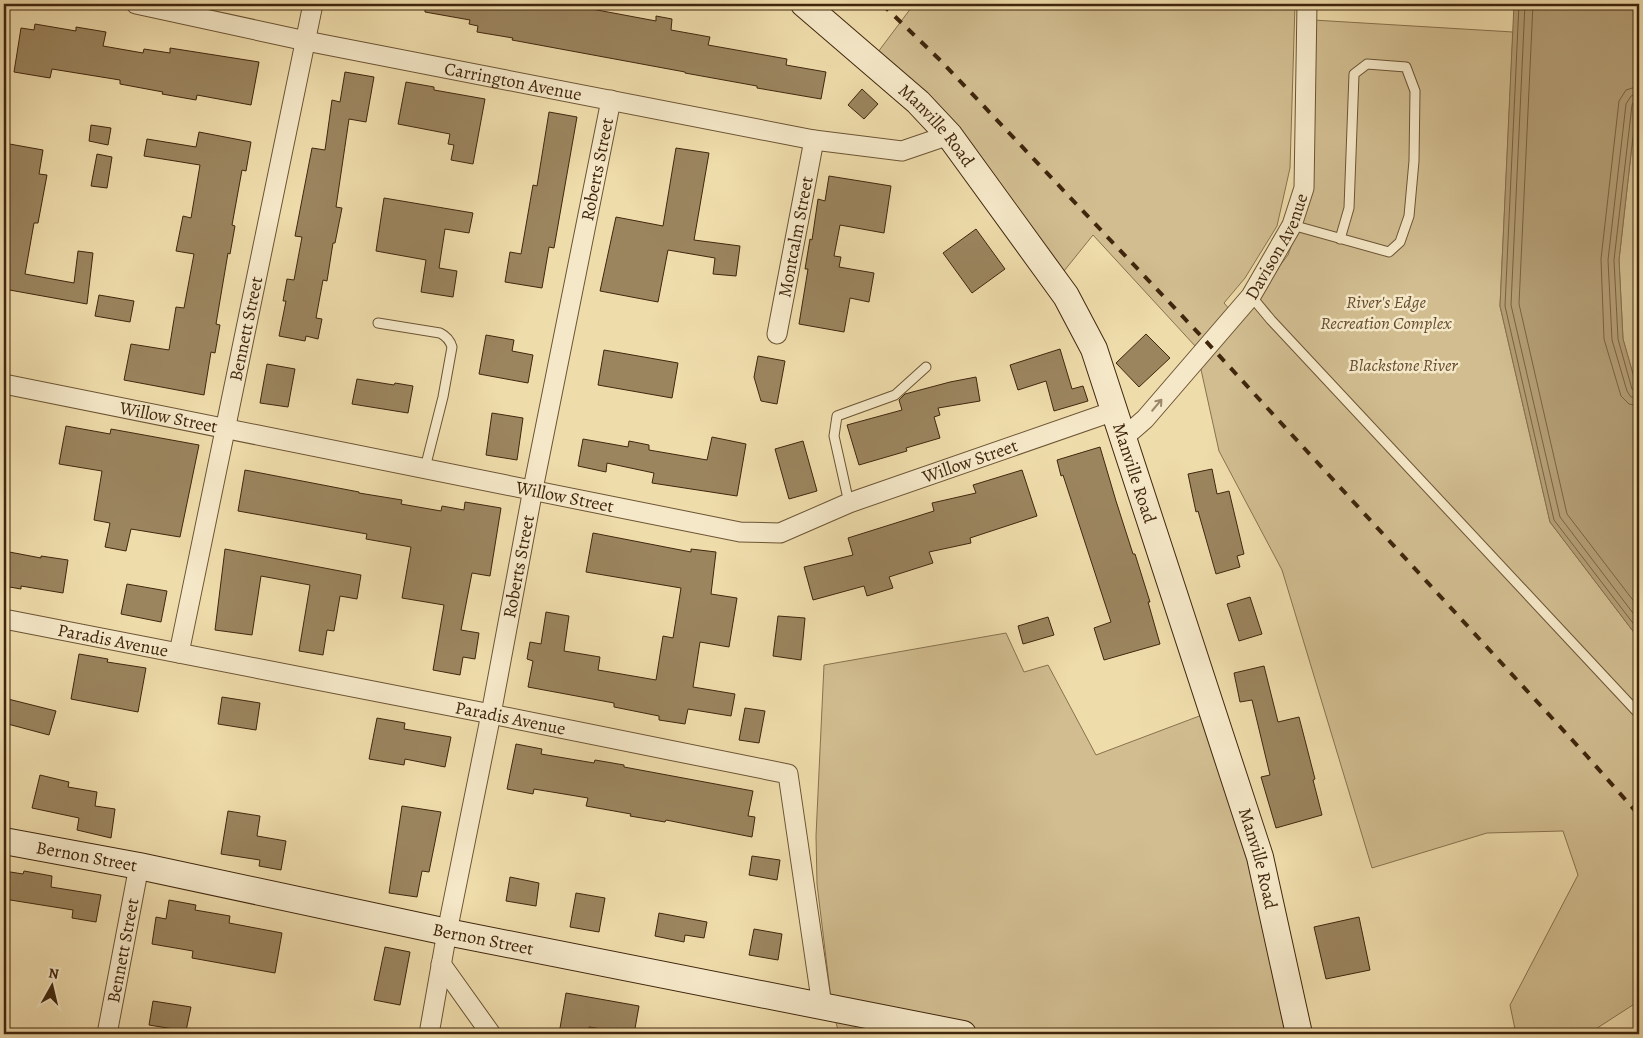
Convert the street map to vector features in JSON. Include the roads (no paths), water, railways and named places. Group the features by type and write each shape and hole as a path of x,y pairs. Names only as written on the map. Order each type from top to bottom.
{"main road":[{"name":"Manville Road","path":"804,4 918,102 948,135 1066,296 1094,349 1260,857 1299,1034"},
{"name":"Bernon Street","path":"4,841 139,866 447,932 962,1034"}],"street":[{"name":"Carrington Avenue","path":"136,4 306,41 814,140 902,151 948,135"},
{"name":"Bennett Street","path":"180,653 312,4"},
{"name":"Davison Avenue","path":"1122,438 1145,419 1251,296 1292,226 1304,188 1307,4"},
{"name":"Roberts Street","path":"429,1034 533,490 611,100"},
{"name":"Montcalm Street","path":"777,334 814,140"},
{"name":"Willow Street","path":"4,384 740,532 780,533 849,503 1114,411"},
{"name":"Paradis Avenue","path":"4,619 788,774 822,1006"},
{"name":"Bennett Street","path":"108,1034 139,866"},
{"path":"441,964 491,1034"}],"lane":[{"path":"1292,226 1340,239 1389,252 1400,242 1409,216 1414,161 1415,91 1406,68 1367,64 1354,74 1349,208 1340,239"},
{"path":"1251,296 1271,320 1639,714"},
{"path":"378,323 440,333 446,336 451,343 452,347 442,397 425,468"},
{"path":"849,503 834,436 837,416 895,396 926,367"}],"water":[{"path":"1514,4 1639,4 1639,83 1619,260 1623,339 1639,395 1639,639 1550,522 1500,306"}],"railway":[{"path":"882,4 942,62 1203,338 1639,815"}],"park label":[{"name":"River's Edge Recreation Complex","path":"1386,312"},
{"name":"Blackstone River","path":"1403,365"}]}
